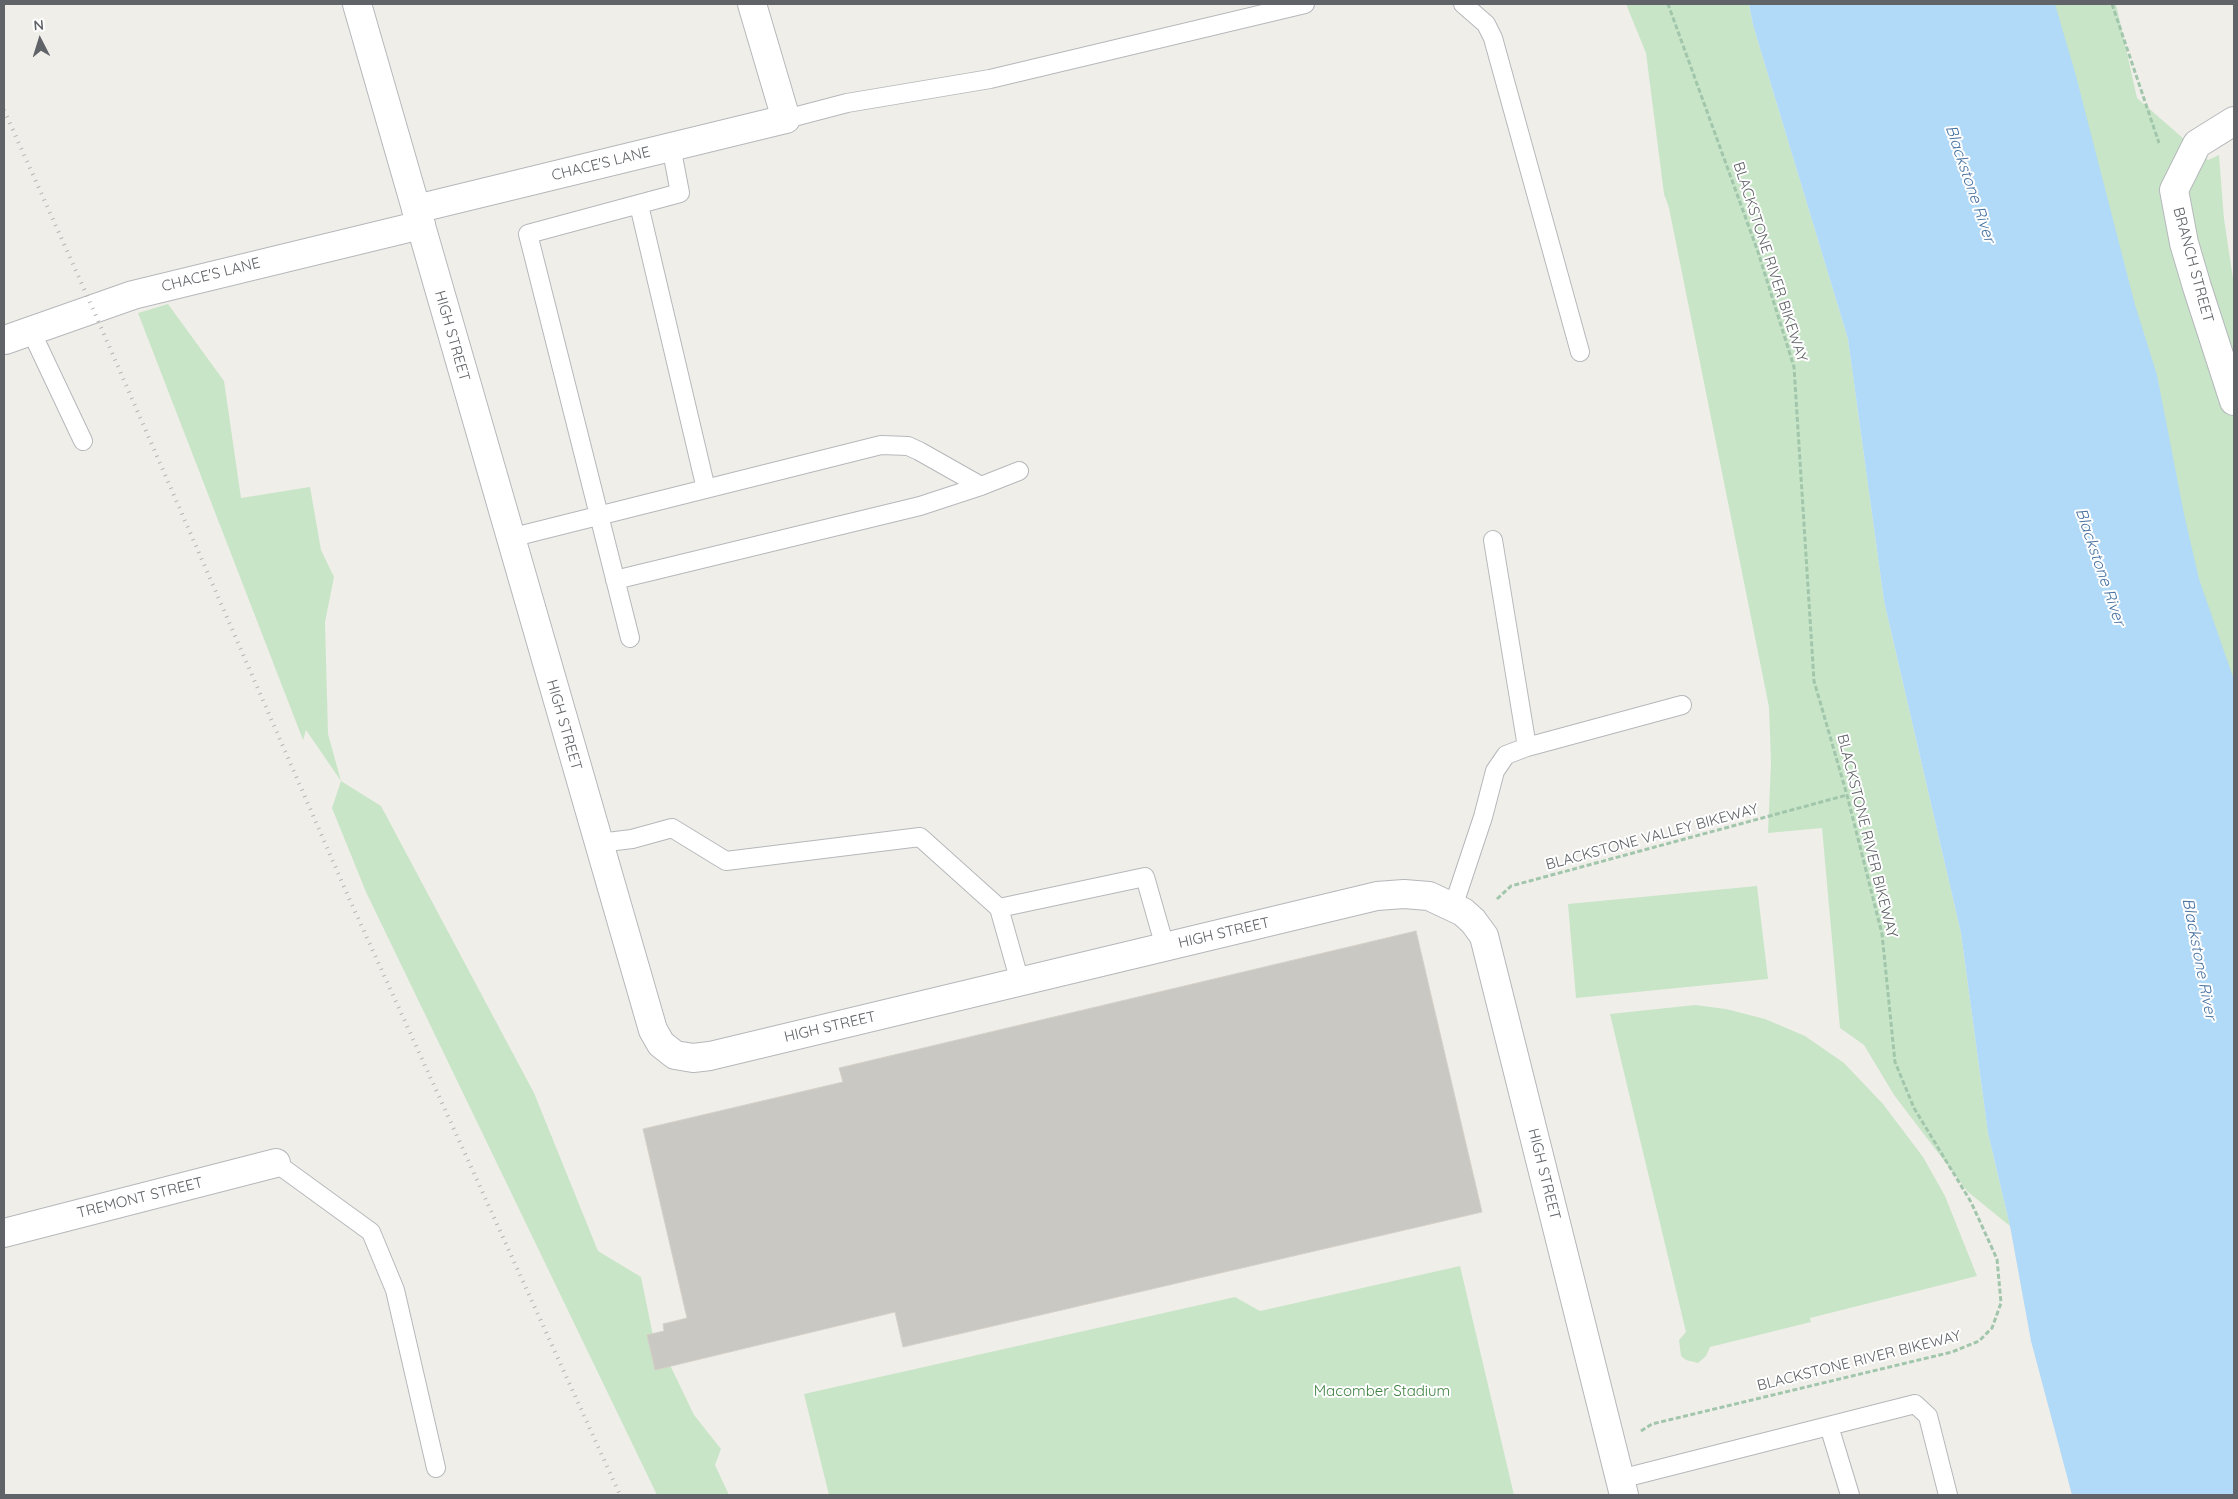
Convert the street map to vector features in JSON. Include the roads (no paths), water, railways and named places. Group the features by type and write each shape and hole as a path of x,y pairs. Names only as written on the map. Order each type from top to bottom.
{"street":[{"name":"HIGH STREET","path":"357,4 653,1030 661,1044 676,1055 693,1058 710,1056 1377,896 1404,894 1429,896 1463,914 1484,936 1622,1487"},
{"path":"752,4 786,118"},
{"name":"CHACE'S LANE","path":"5,341 140,293 671,146 786,118"},
{"name":"BRANCH STREET","path":"2234,122 2197,144 2174,190 2184,243 2234,401"},
{"name":"TREMONT STREET","path":"4,1233 276,1163"}],"lane":[{"path":"786,118 847,103 990,79 1305,4"},
{"path":"1463,4 1486,24 1493,38 1580,352"},
{"path":"630,638 528,234 680,193 671,146"},
{"path":"638,205 706,489"},
{"path":"31,331 83,441"},
{"path":"510,538 866,448 895,445 908,446 919,450 982,486"},
{"path":"615,580 920,506 982,486 1019,471"},
{"path":"1493,540 1527,747"},
{"path":"1463,914 1494,770 1506,755 1527,747 1682,705"},
{"path":"599,843 632,839 672,828 726,861 920,837 999,908 1020,982"},
{"path":"999,908 1145,877 1165,947"},
{"path":"276,1163 371,1232 395,1290 436,1468"},
{"path":"1622,1487 1830,1426 1916,1404 1928,1416 1948,1495"},
{"path":"1830,1426 1850,1495"}],"water":[{"name":"Blackstone River","path":"1749,4 2055,4 2076,76 2135,305 2157,375 2184,514 2199,579 2234,680 2234,1495 2072,1495 2031,1341 2010,1226 1988,1133 1961,933 1884,601 1848,339 1753,25"}],"railway":[{"path":"4,110 93,309 348,896 620,1495"}],"park label":[{"name":"Macomber Stadium","path":"1382,1391"}]}
